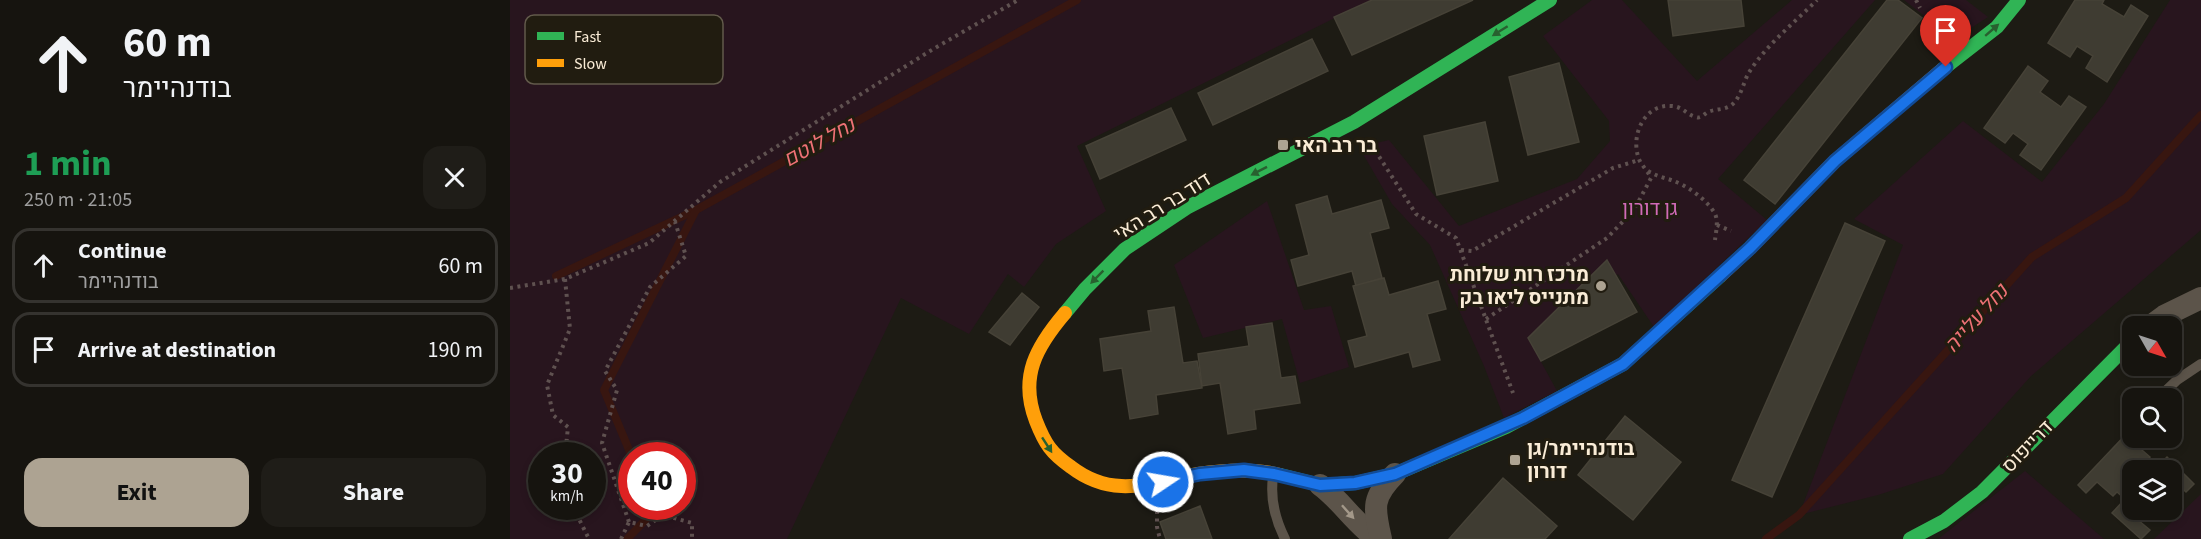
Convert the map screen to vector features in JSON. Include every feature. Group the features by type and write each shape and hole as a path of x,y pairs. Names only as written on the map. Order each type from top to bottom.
{"street":[{"name":"דוד בר רב האי","path":"1550,0 1354,122 1188,207 1125,249 1085,289 1048,333 1038,349 1028,389 1030,406 1043,440 1053,454 1081,475 1099,483 1118,487 1135,487 1230,470 1274,474 1320,485 1355,483 1395,474 1523,418 1623,364 1750,248 1835,161 1929,80 1997,27 2019,0"},
{"path":"2164,316 2201,298"},
{"name":"דרייפוס","path":"1910,539 1944,521 1982,492 2122,351"},
{"path":"1379,539 1376,505 1381,488 1395,474"},
{"path":"1320,485 1333,495 1368,533 1379,539"}],"lane":[{"path":"2168,388 2201,364"},
{"path":"1274,474 1272,502 1285,539"}],"path":[{"path":"510,288 565,279 649,243 720,182 930,51 1018,0"},
{"path":"1486,319 1607,238 1634,210 1651,178 1639,160 1636,137 1639,128 1651,112 1661,106 1672,106 1687,110 1696,117 1702,117 1710,111 1731,106 1762,54 1817,0"},
{"path":"1916,0 1920,8"},
{"path":"1367,138 1416,214 1456,238 1523,418"},
{"path":"1460,249 1472,251 1613,168 1639,160"},
{"path":"1648,171 1657,177 1688,188 1714,212 1717,225 1715,240"},
{"path":"621,539 629,522 602,443 616,390 604,371 650,286 686,256 675,222"},
{"path":"565,279 570,329 547,385 553,415 568,428 566,442"},
{"path":"629,522 647,526 663,515 682,520 692,523 692,539"},
{"path":"580,520 589,539"}],"green space":[{"path":"510,0 1371,0 1077,146 1106,211 1056,244 1024,287 1008,274 969,334 901,298 787,539 510,539"},
{"name":"גן דורון","path":"1592,0 1622,0 1697,81 1792,0 1875,0 1718,179 1767,220 1654,327 1618,274 1528,338 1557,391 1504,418 1484,366 1430,245 1392,204 1359,147 1389,140 1459,226 1577,179 1610,141 1609,121 1543,36"},
{"path":"1904,0 1966,0 1988,17 1954,39"},
{"path":"2170,0 2201,0 2201,230 2031,376 1943,474 1878,495 1799,515 1903,245 1854,219 1963,121 2042,182 2104,104"},
{"path":"1267,201 1304,310 1331,306 1349,367 1300,383 1282,319 1203,338 1174,265"},
{"path":"2025,471 2104,539 1938,539"},
{"path":"2201,494 2201,539 2154,539 2174,520 2182,520 2182,512"}],"building":[{"path":"1372,0 1473,0 1352,55 1334,17"},
{"path":"1668,0 1741,0 1744,26 1673,36"},
{"path":"1887,0 1898,0 1922,18 1775,204 1744,180"},
{"path":"2075,0 2104,0 2102,4 2124,17 2131,5 2148,16 2107,82 2086,68 2093,56 2077,46 2070,57 2048,43"},
{"path":"1312,39 1328,71 1213,125 1198,93"},
{"path":"1559,63 1579,142 1528,155 1509,77"},
{"path":"2028,66 2048,81 2040,92 2061,107 2069,96 2086,107 2041,170 2020,155 2028,144 2013,133 2005,143 1984,128"},
{"path":"1171,108 1186,140 1100,179 1086,146"},
{"path":"1485,122 1498,181 1437,195 1424,136"},
{"path":"1327,196 1332,214 1381,200 1389,228 1370,233 1382,278 1356,286 1352,271 1298,286 1291,260 1309,255 1296,205"},
{"path":"1845,223 1885,241 1772,497 1732,480"},
{"name":"מרכז רות שלוחת מתנייס ליאו בק","path":"1607,260 1637,312 1541,361 1528,338"},
{"path":"1384,278 1389,295 1438,281 1446,309 1427,314 1440,360 1413,367 1409,352 1355,367 1348,341 1367,336 1353,286"},
{"path":"1022,293 1039,307 1010,345 989,332"},
{"path":"1174,307 1183,363 1197,361 1202,388 1156,395 1158,414 1130,419 1122,368 1104,371 1100,339 1151,331 1148,311"},
{"path":"1272,323 1281,378 1295,376 1300,403 1254,410 1256,429 1228,434 1220,383 1202,386 1198,354 1249,346 1246,327"},
{"path":"1625,416 1681,462 1633,520 1578,475"},
{"path":"2122,439 2122,448 2140,448 2150,457 2148,460 2122,460 2122,496 2117,492 2113,496 2097,482 2086,493 2078,485"},
{"path":"2182,472 2194,484 2186,492 2182,488"},
{"path":"1503,478 1557,526 1545,539 1449,539"},
{"path":"2122,502 2122,520 2138,520 2150,530 2141,539 2112,513"},
{"path":"1200,506 1212,539 1166,539 1160,522"}],"waterway":[{"name":"נחל לוטם","path":"556,276 696,210 1077,0"},
{"name":"נחל עלייה","path":"1766,539 1799,515 2032,257 2126,198 2201,115"},
{"path":"626,442 604,390 696,210"},
{"path":"627,539 645,520"}],"traffic: fast":[{"path":"1065,313 1085,289 1125,249 1188,207 1354,122 1550,0"},
{"path":"1943,69 1997,27 2019,0"},
{"path":"1280,475 1320,485 1355,483 1395,474 1506,427 1623,364 1720,276"},
{"path":"1910,539 1944,521 1982,492 2122,351"}],"traffic: slow":[{"path":"1720,276 1835,161 1943,69"},
{"path":"1065,313 1046,338 1033,363 1029,390 1031,405 1042,436 1064,462 1087,477 1118,486 1148,484 1198,474 1229,471 1260,471 1280,475"}],"place":[{"name":"בר רב האי","path":"1283,145"},
{"name":"מרכז רות שלוחת מתנייס ליאו בק","path":"1601,286"},
{"name":"בודנהיימר/גן דורון","path":"1515,460"}],"route":[{"path":"1163,482 1200,474 1244,470 1259,471 1320,485 1355,483 1395,474 1523,418 1623,364 1750,248 1835,161 1946,67"}]}
